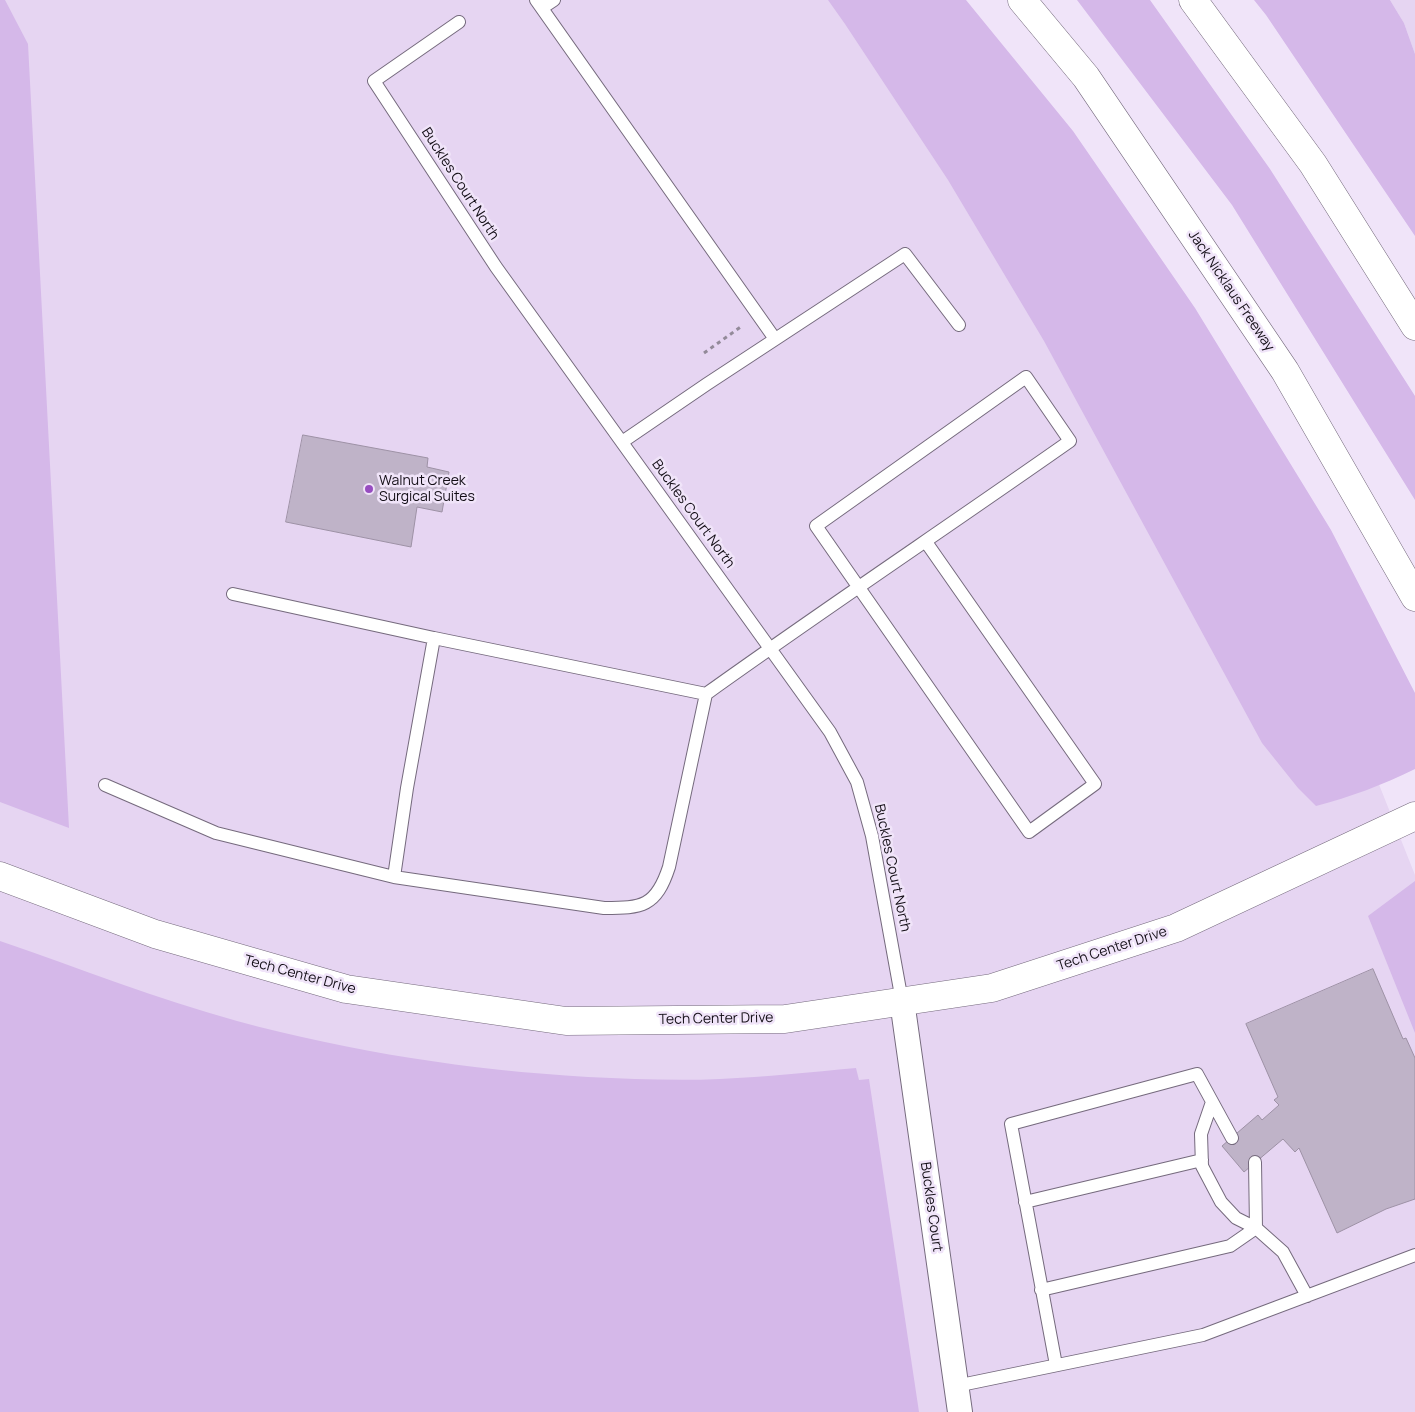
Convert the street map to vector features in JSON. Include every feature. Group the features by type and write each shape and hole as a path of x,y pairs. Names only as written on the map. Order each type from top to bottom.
{"main road":[{"name":"Jack Nicklaus Freeway","path":"1022,0 1086,77 1284,371 1415,597"},
{"path":"1193,0 1312,164 1415,326"},
{"name":"Tech Center Drive","path":"0,876 155,934 346,990 566,1021 785,1019 992,988 1176,928 1411,818"}],"street":[{"name":"Buckles Court","path":"902,1002 960,1412"}],"lane":[{"path":"554,0 539,4 775,339"},
{"name":"Buckles Court North","path":"460,22 374,81 496,267 830,732 857,782 872,836 902,1002"},
{"path":"622,442 905,254 959,325"},
{"path":"105,785 216,833 394,878 604,908 633,908 647,903 664,881 669,867 706,694 770,648 858,588 926,542 1070,441 1026,377 816,526 858,588 1029,832 1095,784 926,542"},
{"path":"233,594 706,694"},
{"path":"394,878 409,778 434,638"},
{"path":"1056,1365 1011,1124 1197,1074 1232,1138"},
{"path":"1212,1102 1201,1134 1202,1166 1221,1202 1236,1218 1256,1228 1283,1252 1307,1296"},
{"path":"1025,1202 1202,1160"},
{"path":"1255,1162 1256,1228"},
{"path":"1042,1290 1230,1246 1256,1228"},
{"path":"956,1386 1204,1335 1415,1255"}],"path":[{"path":"704,352 744,324"}],"shaded area":[{"path":"0,0 877,0 1320,636 1415,875 1415,1412 0,1412"},
{"path":"0,0 5,0 28,44 69,828 0,802"},
{"path":"828,0 966,0 1073,131 1195,308 1331,530 1415,693 1415,769 1366,790 1316,806 1298,788 1262,743 1044,341 948,180"},
{"path":"1077,0 1150,0 1270,169 1415,396 1415,500 1232,205"},
{"path":"1254,0 1390,0 1404,23 1415,54 1415,236 1266,15"},
{"path":"1390,0 1415,0 1415,54 1404,23"},
{"path":"1415,881 1415,1033 1368,916"},
{"path":"0,941 148,993 237,1021 324,1042 411,1058 543,1074 654,1080 704,1080 856,1068 859,1080 869,1079 919,1412 0,1412"}],"building":[{"name":"Walnut Creek Surgical Suites","path":"303,435 428,458 427,467 449,472 442,512 417,507 411,547 286,522"},
{"path":"1373,969 1403,1039 1406,1038 1415,1058 1415,1199 1386,1209 1337,1233 1299,1148 1295,1152 1283,1139 1244,1172 1222,1146 1258,1115 1262,1120 1279,1105 1274,1100 1278,1097 1246,1024"}],"place":[{"name":"Walnut Creek Surgical Suites","path":"369,489"}]}
